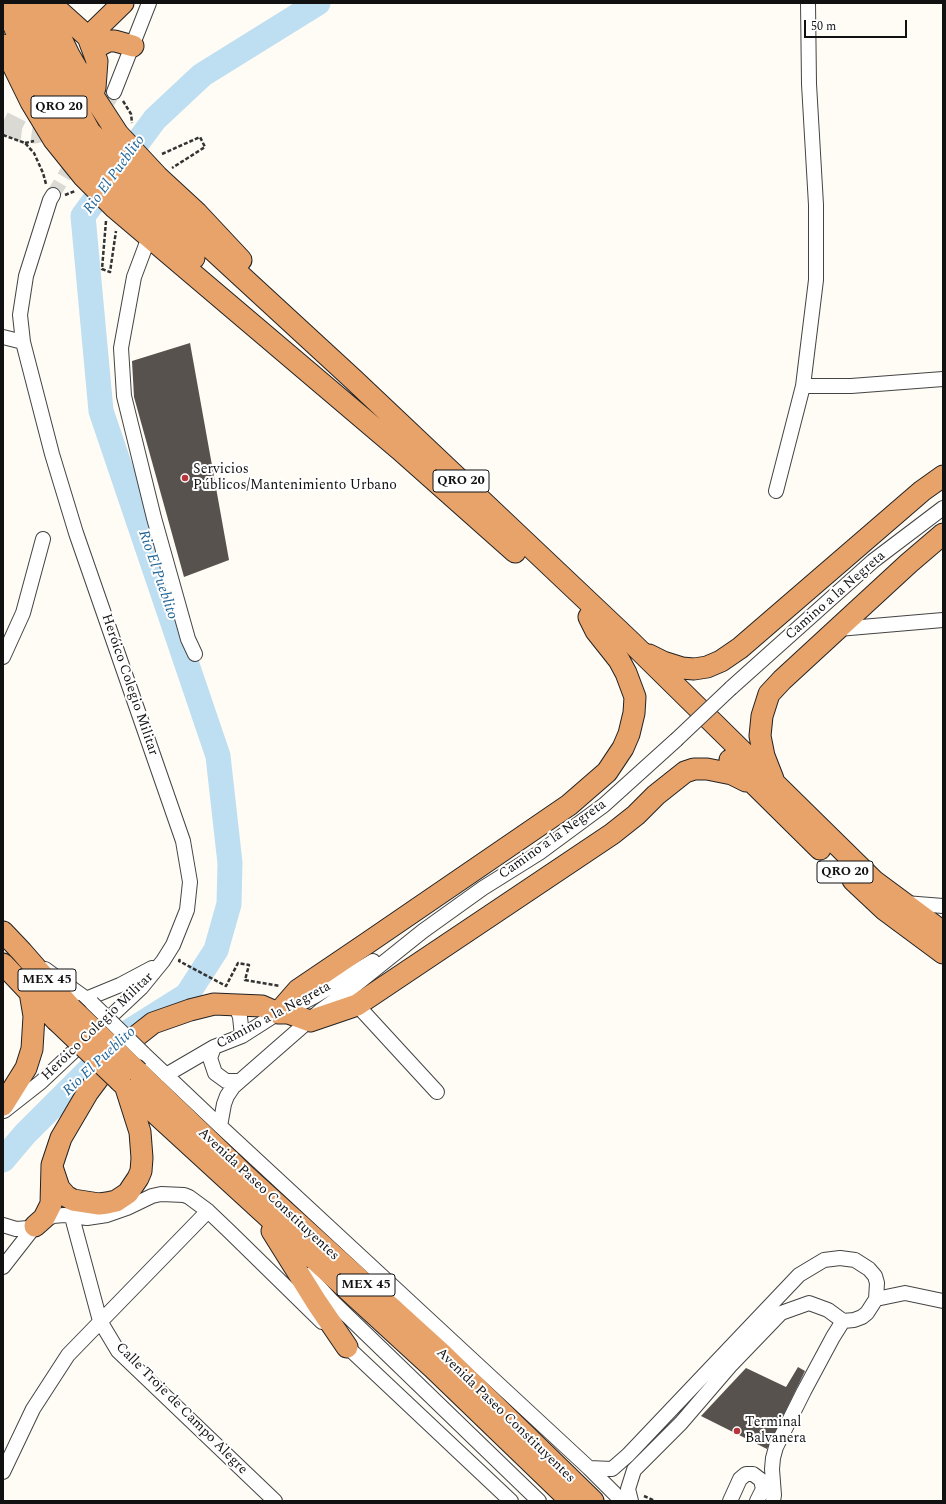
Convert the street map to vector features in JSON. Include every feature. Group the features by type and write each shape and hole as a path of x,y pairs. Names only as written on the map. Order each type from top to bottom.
{"highway":[{"name":"QRO 20","path":"4,3 25,52 82,146 164,231 398,449 589,617 754,785 885,910 943,953"},
{"name":"QRO 20","path":"24,3 41,42 90,132 178,218 354,380 631,642 776,787 874,881 943,932"},
{"path":"44,3 69,55 92,95 118,134 158,176 198,213 354,380"},
{"path":"50,3 91,43 108,89"},
{"path":"91,43 123,3"},
{"path":"91,43 115,41 133,46"},
{"path":"3,45 31,102 54,140 112,215 148,237 398,449"},
{"path":"631,642 663,662 682,668 694,669 707,667 720,661 740,648 922,491 943,476"},
{"path":"776,787 764,756 760,736 762,716 769,694 782,680 909,563 943,534"},
{"path":"278,1013 298,990 569,804 607,772 629,734 634,713 635,697 626,673 619,660 596,631 589,617"},
{"path":"35,1226 44,1218 51,1204 52,1165 61,1138 88,1092 115,1056 153,1023 204,1005 214,1004 262,1006 278,1013 288,1014 310,1021 357,1005 612,834 636,815 656,795 685,772 694,769 720,771 732,774 754,785"},
{"name":"Avenida Paseo Constituyentes","path":"3,932 76,1008 132,1073 253,1203 432,1367 570,1501"},
{"name":"Avenida Paseo Constituyentes","path":"3,964 30,992 76,1008"},
{"path":"3,1105 26,1068 32,1049 34,1016 30,992"},
{"path":"52,1165 59,1188 66,1196 73,1200 99,1204 107,1203 116,1201 128,1192 136,1182 141,1171 142,1158 132,1073"},
{"name":"Avenida Paseo Constituyentes","path":"132,1073 442,1354 593,1501"},
{"path":"253,1203 347,1347"}],"street":[{"path":"108,89 133,46 149,3"},
{"path":"776,491 804,386 816,280 816,205 809,84 808,3"},
{"name":"Heróico Colegio Militar","path":"3,1112 41,1082 141,988 163,961 173,945 187,910 190,882 183,841 76,533 52,454 23,342 20,315 26,276 51,197"},
{"path":"148,237 134,277 121,348 124,396 154,518 188,639 196,654"},
{"path":"3,337 23,342"},
{"path":"804,386 851,386 943,379"},
{"name":"Camino a la Negreta","path":"220,1126 222,1111 227,1096 239,1081 320,1011 342,996 423,931 483,888 539,853 604,805 731,688 873,562 943,508"},
{"path":"3,657 23,613 43,539"},
{"path":"838,629 943,620"},
{"path":"902,903 943,906"},
{"name":"Camino a la Negreta","path":"166,1075 214,1047 242,1036 278,1013 315,996 423,931"},
{"path":"163,961 135,978 76,1008 132,1073 166,1075 589,1468 622,1501"},
{"path":"231,1004 237,1009 240,1017 242,1036"},
{"path":"357,1005 437,1092"},
{"path":"214,1047 210,1058 215,1073 226,1081 239,1081"},
{"path":"7,1226 22,1229 35,1226 53,1216 87,1218 107,1215 127,1208 152,1196 161,1194 179,1194 189,1197 208,1211 347,1347 511,1501"},
{"path":"3,1472 37,1402 68,1356 100,1321 208,1211"},
{"name":"Calle Troje de Campo Alegre","path":"72,1217 100,1321 118,1351 275,1501"},
{"path":"3,1267 35,1226"},
{"path":"283,1248 331,1300 539,1501"},
{"path":"3,1251 3,1264"},
{"path":"589,1468 612,1469 628,1455 799,1274 824,1260 832,1258 848,1258 863,1264 875,1276 877,1283 876,1299 867,1313 862,1317 854,1320 843,1321 828,1310 809,1303 780,1312 730,1366 681,1423 634,1470 628,1489 631,1501"},
{"path":"876,1299 905,1293 943,1301"},
{"path":"773,1501 772,1469 776,1447 817,1367 843,1321"},
{"path":"730,1501 737,1494 740,1479 746,1474 753,1474 761,1480 763,1489 757,1501"}],"path":[{"path":"108,89 131,114 132,126"},
{"path":"3,135 25,142 39,140"},
{"path":"158,176 205,147 200,137 162,154"},
{"path":"25,142 34,152 51,197"},
{"path":"112,215 110,272 102,269 112,215"},
{"path":"182,956 179,961 226,986 238,963 250,965 245,980 298,990"}],"building":[{"name":"Servicios Públicos/Mantenimiento Urbano","path":"190,343 229,560 184,577 134,397 132,361"},
{"path":"798,1367 805,1371 767,1449 701,1416 746,1368 786,1387"}],"waterway":[{"name":"Rio El Pueblito","path":"3,1160 25,1134 125,1034 187,995 216,950 229,904 230,863 218,756 101,411 83,216 155,119 202,75 318,3"}],"tunnel":[{"path":"86,138 114,92"},
{"path":"3,122 21,131 35,133 55,128 64,122"},
{"path":"53,195 76,156"}],"place":[{"name":"Servicios Públicos/Mantenimiento Urbano","path":"185,478"},
{"name":"Terminal Balvanera","path":"737,1431"}]}
